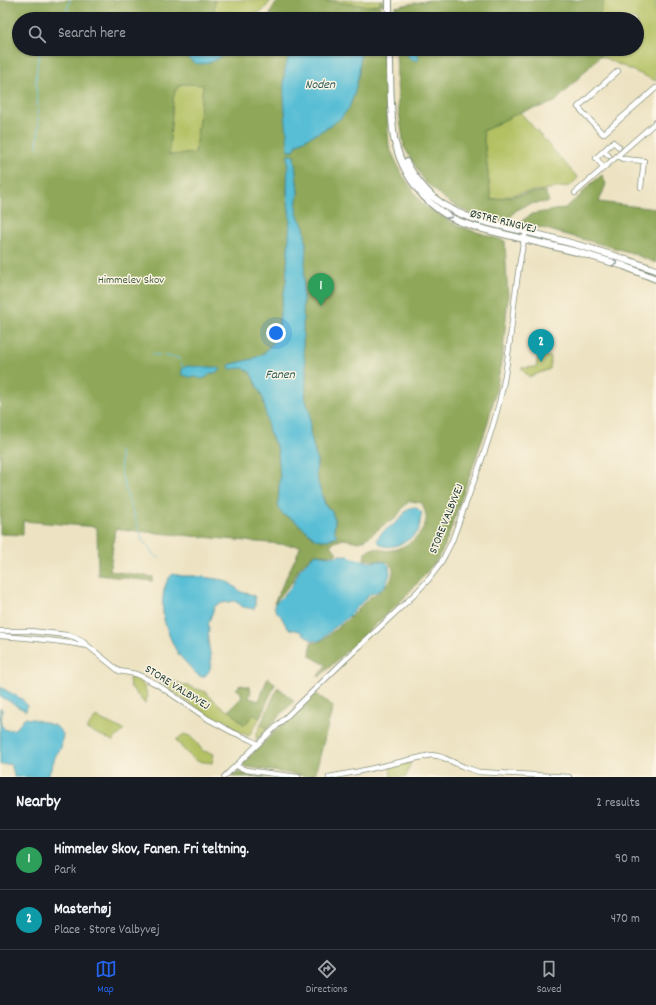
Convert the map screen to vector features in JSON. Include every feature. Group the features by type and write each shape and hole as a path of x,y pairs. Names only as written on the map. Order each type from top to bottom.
{"main road":[{"path":"389,0 389,12"},
{"name":"ØSTRE RINGVEJ","path":"390,56 391,106 396,146 408,176 417,188 438,209 451,217 479,228 525,238 584,254 624,266 656,279"},
{"name":"ØSTRE RINGVEJ","path":"393,129 405,162 414,176 428,193 456,212 476,220 579,245 656,270"}],"street":[{"path":"618,71 578,107 603,134 656,88"},
{"path":"576,193 656,122"},
{"path":"604,168 596,158 613,142 619,148"},
{"path":"604,151 609,156"},
{"path":"618,156 623,159 644,161 641,187"},
{"name":"STORE VALBYVEJ","path":"224,777 414,595 439,566 452,541 484,451 498,404 506,365 520,259 526,232"},
{"name":"STORE VALBYVEJ","path":"0,631 30,631 74,637 89,646 119,671 136,674 145,678 158,685 208,719 258,744"},
{"name":"STORE VALBYVEJ","path":"0,636 49,639 89,646"},
{"path":"330,777 431,755 444,758 479,772 569,777"},
{"path":"236,766 246,770 298,777"}],"green space":[{"name":"Himmelev Skov","path":"0,0 215,0 214,11 210,12 12,12 12,56 291,56 284,77 288,150 294,150 298,143 329,127 354,95 359,73 360,56 383,56 389,147 403,176 424,206 458,226 505,241 508,297 503,352 496,391 486,429 473,466 444,547 436,561 402,600 319,677 318,676 326,665 310,656 311,642 315,643 321,641 346,621 370,597 378,593 391,580 393,569 389,562 364,559 365,553 376,548 388,551 398,549 413,540 421,532 426,521 426,514 422,503 410,501 405,505 395,519 385,524 360,542 343,539 330,544 337,553 334,555 313,555 299,568 292,582 274,603 301,546 115,529 110,571 153,577 152,581 98,575 97,527 23,521 23,535 0,534","holes":["181,84 203,85 195,153 169,155 173,99 175,91","288,155 294,155 298,191 296,208 298,216 304,227 306,244 303,297 303,348 306,368 305,398 310,412 310,432 317,461 316,473 319,486 326,505 332,512 335,521 334,538 327,540 316,539 294,520 282,514 278,505 280,476 278,450 269,432 263,398 250,372 243,368 229,365 252,359 264,353 275,341 278,333 286,282 290,219 287,193"]},
{"path":"215,0 271,0 261,12 210,12 214,11"},
{"path":"281,0 314,0 372,6 380,4 381,12 272,12 274,6"},
{"path":"314,0 380,0 380,4 372,6"},
{"path":"380,0 384,0 384,5 380,4"},
{"path":"429,0 604,0 600,12 395,12 395,7"},
{"path":"604,0 656,0 656,81 600,56 644,56 644,12 600,12"},
{"path":"396,56 600,56 555,102 520,112 483,131 491,200 545,191 549,202 529,204 515,211 507,222 472,214 450,203 425,182 404,147 398,105"},
{"path":"181,84 203,84 195,154 168,155 173,99 175,91"},
{"path":"520,112 578,178 570,186 521,193 491,200 483,131"},
{"path":"602,175 606,184 599,202 656,209 656,263 629,252 520,222 532,214 565,208"},
{"path":"538,356 551,357 550,369 529,377 521,368 536,367"},
{"path":"132,677 139,680 145,687 148,697 145,704 130,686 129,679"},
{"path":"268,677 275,684 260,718 253,714 245,725 229,710 242,697 240,691 236,689 240,685 250,687 251,691 249,698 259,701"},
{"path":"171,681 206,692 227,711 229,710 244,725 253,714 260,718 249,736 231,729 197,709 164,686 165,682"},
{"path":"278,687 294,701 267,729 261,724"},
{"path":"314,692 333,706 315,775 305,776 243,766 242,764"},
{"path":"96,717 124,730 113,741 86,729"},
{"path":"261,724 267,729 257,739 256,736"},
{"path":"184,734 192,737 203,751 214,754 212,763 196,761 184,750 176,740"},
{"path":"411,762 406,777 391,777 390,767"},
{"path":"236,772 271,777 231,777"}],"water":[{"path":"187,56 221,56 212,62 202,64 197,64 190,60"},
{"name":"Noden","path":"360,56 359,73 354,95 349,108 341,118 329,127 298,143 294,150 288,151 284,102 284,76 289,57"},
{"path":"408,56 418,56 419,60 414,60"},
{"name":"Fanen","path":"288,155 294,155 298,191 296,209 304,227 306,244 303,297 303,348 306,368 305,398 310,412 310,432 317,461 316,473 319,486 325,505 332,512 335,521 334,530 337,536 327,540 316,539 294,520 282,514 278,505 280,476 278,450 269,432 263,398 250,372 243,368 230,369 229,365 252,359 264,353 275,341 278,333 286,282 290,219 287,193"},
{"path":"187,366 212,367 221,369 220,371 210,374 202,379 181,374 183,368"},
{"path":"415,507 422,513 419,529 411,538 400,544 389,547 378,542 377,540 382,532 399,520 409,508"},
{"path":"316,554 350,556 352,558 371,562 385,562 389,565 390,574 383,588 370,594 347,618 321,640 314,641 299,631 288,628 274,606 275,603 292,586 300,569"},
{"path":"173,574 224,580 241,592 253,595 255,597 254,609 243,607 234,601 216,605 214,608 208,625 211,664 207,674 203,677 195,673 178,654 165,623 163,611 164,590 166,583"},
{"path":"0,687 22,699 27,706 26,711 0,697"},
{"path":"0,708 2,709 1,725 6,730 17,727 24,718 33,719 56,726 63,734 61,748 56,755 49,774 46,777 14,777 10,764 0,765"}],"waterway":[{"path":"66,12 70,0"},
{"path":"37,147 39,125 36,87 37,63 39,56"},
{"path":"152,354 178,358 180,360"},
{"path":"181,363 183,368"},
{"path":"120,451 121,472 127,495 143,541 159,558"}],"place":[{"name":"Himmelev Skov, Fanen. Fri teltning.","path":"321,306"},
{"name":"Masterhøj","path":"541,362"}]}
